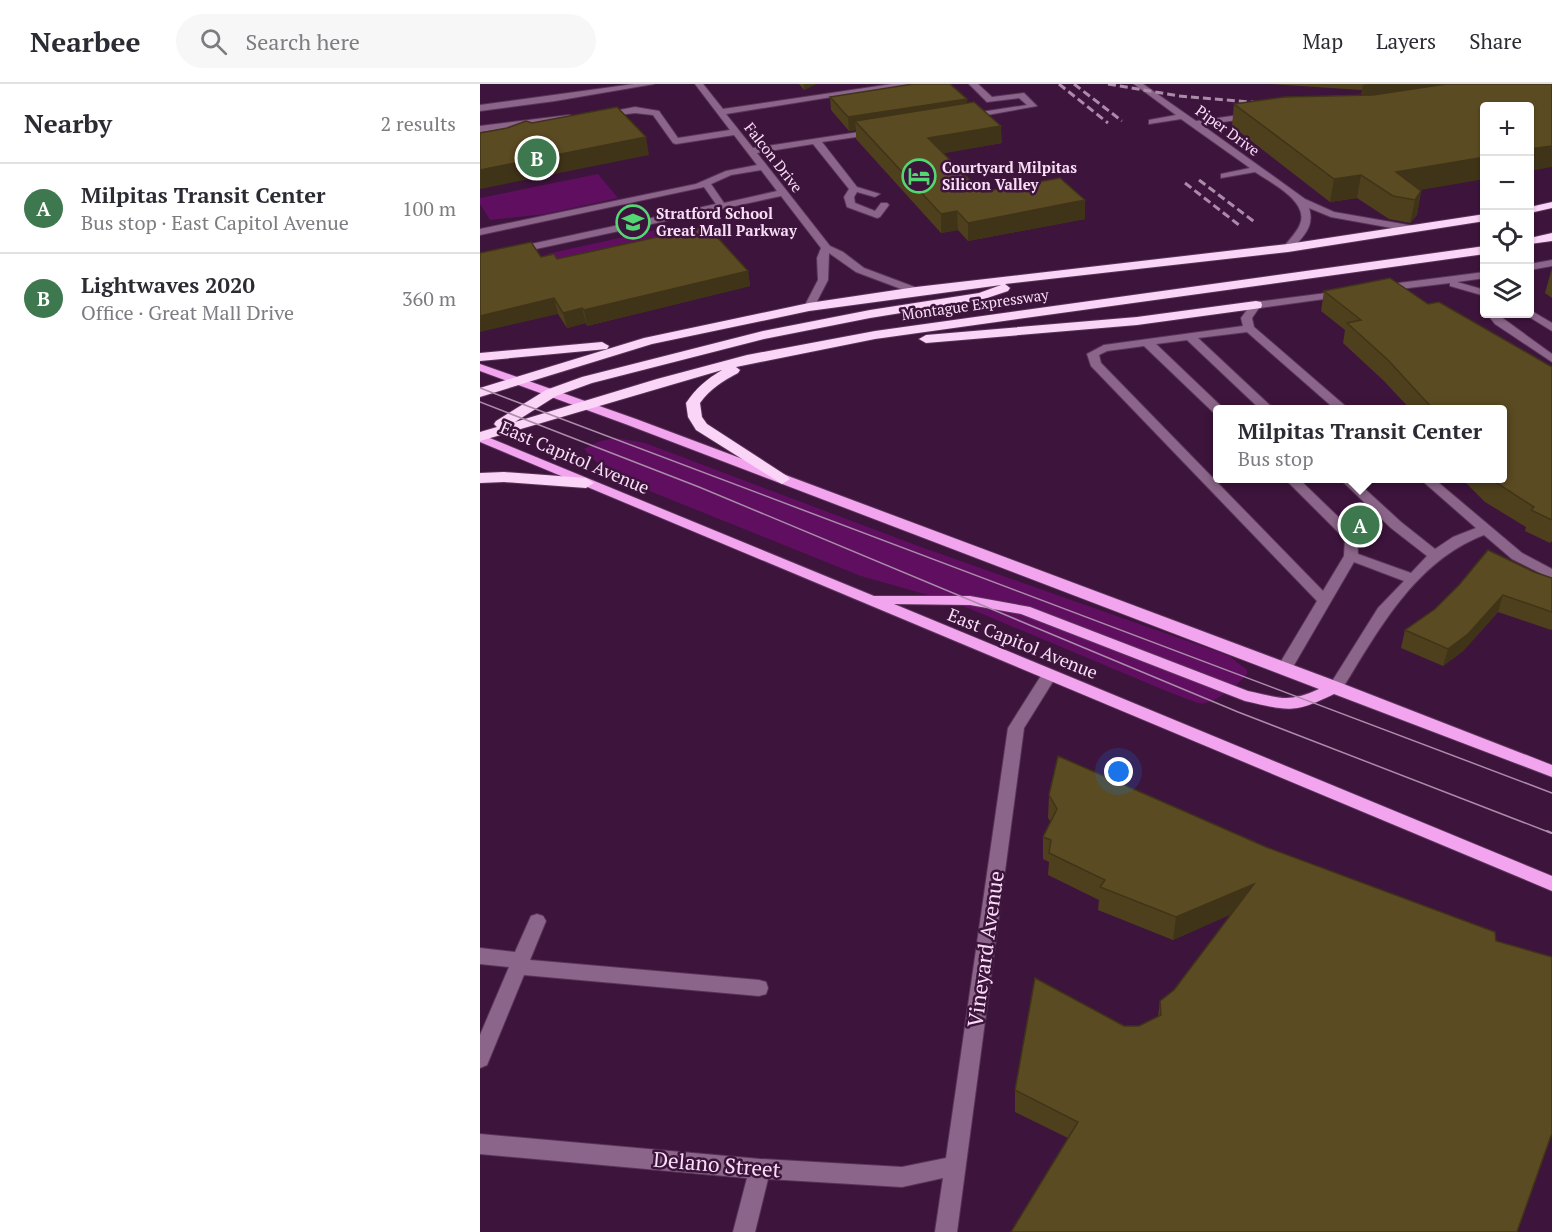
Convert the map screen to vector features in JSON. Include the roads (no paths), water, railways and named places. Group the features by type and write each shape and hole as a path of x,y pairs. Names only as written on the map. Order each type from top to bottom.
{"highway":[{"path":"1534,209 1552,205"},
{"name":"Montague Expressway","path":"480,393 516,380 649,341 809,307 1036,276 1288,248 1480,218"},
{"path":"1534,241 1552,237"},
{"name":"Montague Expressway","path":"480,438 662,382 752,358 816,346 899,332 1480,251"},
{"path":"480,438 551,393 586,380 763,335 870,314 981,296 1036,276"},
{"path":"816,346 1137,321 1256,305"},
{"path":"480,357 649,341"},
{"path":"752,358 710,383 699,393 693,403 695,417 701,427 782,479"},
{"path":"480,478 504,477 586,483"}],"main road":[{"path":"480,367 587,405 1285,668 1552,771"},
{"name":"East Capitol Avenue","path":"480,438 1552,884"},
{"path":"869,600 982,600 1002,604 1024,610 1245,696 1282,704 1300,704 1335,687"}],"street":[{"path":"480,108 573,97 650,84"},
{"name":"Falcon Drive","path":"699,84 826,248 839,254 860,270 916,291"},
{"path":"849,93 865,84"},
{"path":"720,112 908,84"},
{"path":"973,84 990,100 1021,95 1027,91 1022,84"},
{"name":"Piper Drive","path":"1138,84 1302,201 1331,214 1414,230"},
{"path":"956,119 1033,106 1021,95"},
{"path":"591,115 648,110 656,113 676,141 735,132"},
{"path":"1194,124 1264,113"},
{"path":"480,129 580,116"},
{"path":"1152,122 1183,116"},
{"path":"750,151 886,130"},
{"path":"816,141 854,189 875,194"},
{"path":"480,232 705,183 729,173 762,167"},
{"path":"1224,176 1257,169"},
{"path":"705,183 722,206"},
{"path":"854,189 849,197 850,205 877,215 884,206"},
{"path":"480,258 783,193"},
{"path":"1288,248 1303,229 1307,218 1302,201"},
{"path":"809,307 823,280 822,258 826,248"},
{"path":"1534,266 1552,263"},
{"path":"1372,290 1480,276"},
{"path":"1442,281 1480,292"},
{"path":"1338,405 1249,328 1246,318 1256,305 1349,293"},
{"path":"1534,316 1552,328"},
{"path":"1496,318 1552,359"},
{"path":"1249,328 1104,348 1093,354 1095,364 1325,601"},
{"path":"1188,335 1264,405"},
{"path":"1147,342 1213,405"},
{"path":"1285,668 1351,556 1352,538 1295,483"},
{"path":"1350,483 1396,525 1435,556"},
{"path":"1431,483 1516,556 1552,574"},
{"path":"1335,687 1383,611 1413,579 1435,556 1458,540 1484,530"},
{"path":"1351,556 1413,579"},
{"name":"Vineyard Avenue","path":"946,1232 1016,728 1049,675"},
{"path":"480,1059 537,921"},
{"path":"480,956 520,964 759,988"},
{"name":"Delano Street","path":"480,1144 760,1169 902,1177 954,1166"},
{"path":"744,1232 760,1169"}],"tram line":[{"path":"480,388 1552,793"},
{"path":"480,402 699,487 1238,712 1551,833"},
{"path":"1547,831 1552,833"}],"railway":[{"path":"1059,84 1108,123"},
{"path":"1074,84 1122,121"},
{"path":"1108,84 1179,96 1263,103"},
{"path":"1199,180 1256,223"},
{"path":"1185,183 1239,225"}],"place":[{"name":"Lightwaves 2020","path":"537,158"},
{"name":"Courtyard Milpitas Silicon Valley","path":"919,176"},
{"name":"Stratford School Great Mall Parkway","path":"633,222"},
{"name":"Milpitas Transit Center","path":"1360,525"}]}
